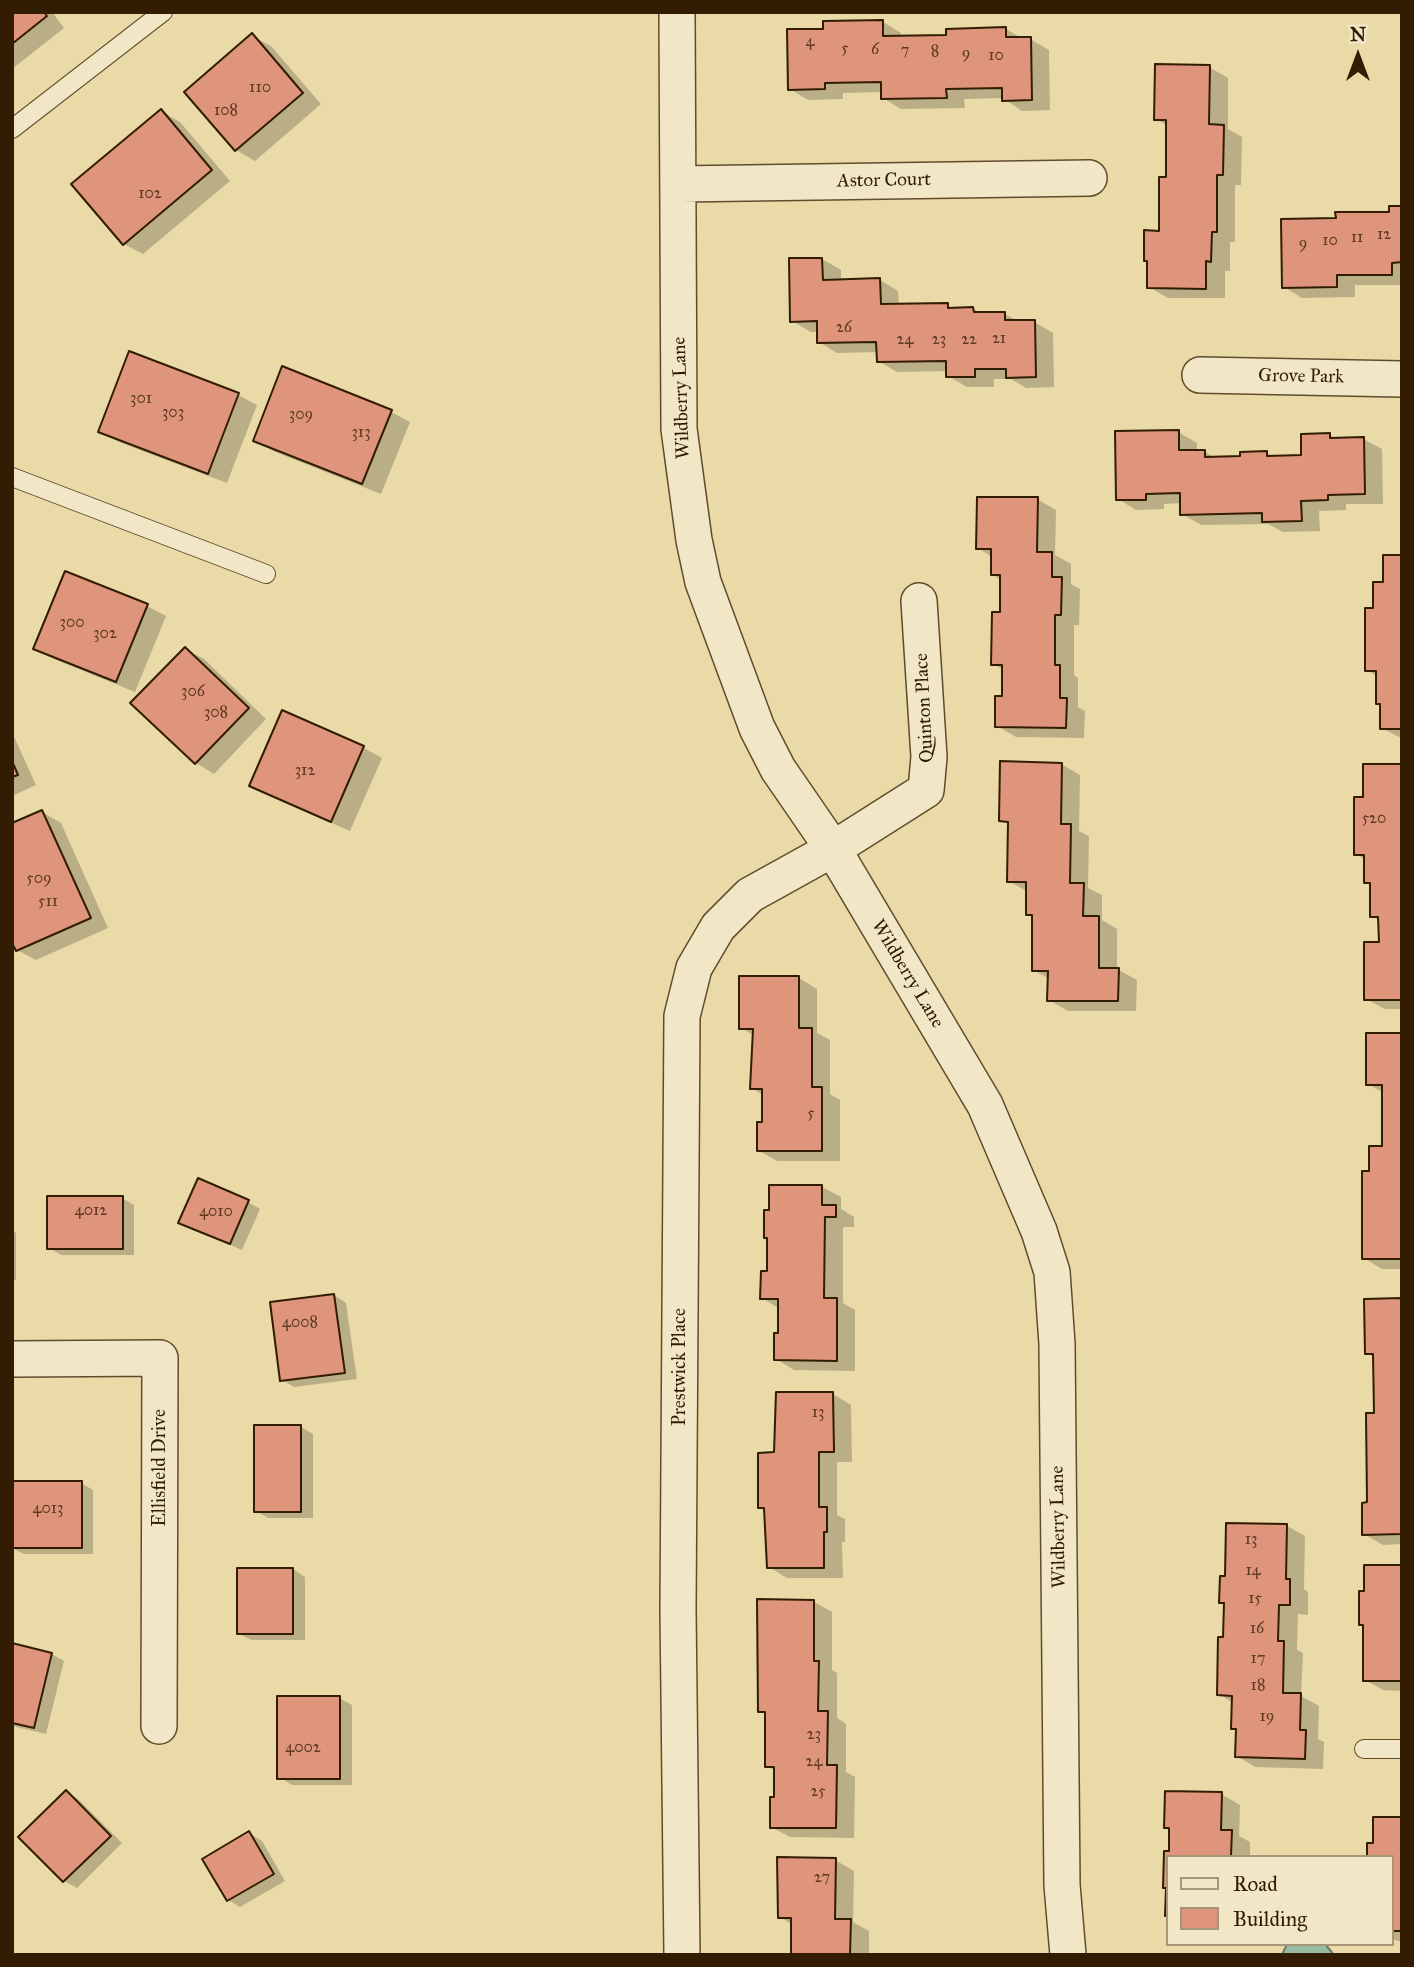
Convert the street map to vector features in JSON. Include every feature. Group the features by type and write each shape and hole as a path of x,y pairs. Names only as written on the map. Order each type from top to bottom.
{"street":[{"name":"Wildberry Lane","path":"677,12 679,429 694,540 703,582 757,728 778,769 833,849 985,1105 1039,1231 1052,1272 1057,1344 1062,1885 1068,1955"},
{"name":"Astor Court","path":"679,184 1089,178"},
{"name":"Grove Park","path":"1200,375 1402,379"},
{"name":"Quinton Place","path":"833,849 926,790 929,757 919,601"},
{"name":"Prestwick Place","path":"682,1955 678,1595 682,1016 694,968 718,927 750,895 833,849"},
{"name":"Ellisfield Drive","path":"12,1359 160,1358 159,1726"}],"lane":[{"path":"12,129 163,12"},
{"path":"12,477 266,574"},
{"path":"1364,1749 1402,1749"}],"shaded area":[{"path":"1286,1946 1327,1946 1334,1955 1282,1955"}],"building":[{"path":"12,12 44,12 47,16 12,44"},
{"path":"883,20 883,36 946,35 946,29 1006,27 1006,37 1031,37 1032,100 1002,101 1002,88 946,89 947,98 881,99 881,82 825,83 825,89 788,90 787,29 823,29 823,21"},
{"path":"252,33 303,93 235,151 184,92"},
{"path":"1155,64 1210,65 1209,124 1224,125 1223,175 1217,175 1217,232 1212,232 1211,262 1206,261 1206,289 1147,288 1144,230 1159,231 1159,177 1166,177 1166,120 1154,120"},
{"path":"161,109 212,170 123,245 71,184"},
{"path":"1389,206 1402,206 1402,262 1392,263 1392,275 1337,275 1337,287 1282,288 1281,219 1336,218 1335,212 1389,212"},
{"path":"789,258 822,258 823,280 880,278 881,304 948,303 948,308 973,307 974,312 1005,312 1005,320 1035,320 1036,377 1006,378 1006,369 975,369 975,377 946,377 946,361 877,362 876,342 817,343 817,321 790,322"},
{"path":"129,351 239,393 208,474 98,432"},
{"path":"282,366 392,410 362,484 253,441"},
{"path":"1179,430 1179,450 1205,450 1205,457 1240,456 1240,452 1267,451 1267,456 1301,455 1301,434 1330,433 1330,438 1364,437 1365,494 1328,495 1328,500 1301,501 1302,521 1262,522 1262,513 1180,515 1180,493 1146,494 1146,500 1116,500 1115,431"},
{"path":"977,497 1038,497 1037,552 1052,552 1052,577 1062,577 1061,615 1055,615 1055,665 1060,665 1060,698 1067,698 1066,728 995,727 995,696 1002,696 1002,665 991,665 992,612 1000,612 1000,575 991,575 991,549 976,549"},
{"path":"1383,555 1402,555 1402,729 1380,729 1380,704 1376,704 1376,671 1365,671 1365,608 1373,608 1373,582 1383,582"},
{"path":"65,571 148,604 116,682 33,649"},
{"path":"185,647 249,708 195,764 130,703"},
{"path":"282,710 364,746 331,822 249,786"},
{"path":"12,761 18,775 12,777"},
{"path":"1000,761 1062,763 1061,824 1071,824 1070,883 1084,883 1083,916 1099,916 1099,968 1119,968 1118,1001 1047,1001 1048,971 1032,971 1032,915 1026,915 1026,882 1007,882 1008,822 999,821"},
{"path":"1363,764 1402,764 1402,1000 1364,1000 1364,942 1379,942 1378,917 1370,917 1370,883 1364,883 1364,855 1354,855 1354,797 1363,797"},
{"path":"42,810 91,918 16,951 12,943 12,823"},
{"path":"739,976 799,976 799,1028 812,1028 812,1087 822,1087 822,1151 757,1151 757,1122 762,1122 762,1089 750,1089 753,1029 739,1029"},
{"path":"1366,1033 1402,1033 1402,1259 1362,1259 1362,1171 1369,1171 1369,1146 1382,1146 1382,1085 1366,1085"},
{"path":"198,1178 249,1200 230,1244 178,1223"},
{"path":"769,1185 822,1185 822,1205 836,1205 836,1217 825,1217 824,1298 837,1298 837,1361 774,1360 774,1333 778,1333 778,1299 760,1299 761,1271 767,1271 764,1210 769,1210"},
{"path":"47,1196 123,1196 123,1249 47,1249"},
{"path":"334,1294 345,1373 280,1381 270,1302"},
{"path":"1402,1298 1402,1534 1362,1535 1362,1503 1367,1502 1366,1413 1374,1413 1373,1354 1365,1354 1364,1299"},
{"path":"776,1392 833,1392 834,1452 819,1452 819,1507 827,1507 824,1568 767,1568 764,1508 758,1508 758,1453 774,1452"},
{"path":"254,1425 301,1425 301,1512 254,1512"},
{"path":"12,1481 82,1481 82,1548 12,1548"},
{"path":"1226,1523 1287,1524 1286,1579 1290,1579 1290,1605 1279,1605 1278,1641 1284,1641 1283,1693 1301,1693 1300,1730 1306,1730 1305,1759 1235,1757 1236,1729 1231,1729 1232,1696 1217,1695 1218,1637 1223,1637 1224,1603 1219,1603 1220,1576 1225,1576"},
{"path":"1364,1565 1402,1565 1402,1681 1363,1681 1363,1625 1359,1625 1359,1591 1364,1591"},
{"path":"237,1568 293,1568 293,1634 237,1634"},
{"path":"757,1599 814,1600 814,1661 819,1661 818,1711 828,1711 827,1765 837,1765 836,1828 770,1828 774,1767 765,1767 765,1712 758,1712"},
{"path":"12,1643 52,1653 34,1728 12,1723"},
{"path":"277,1696 340,1696 340,1779 277,1779"},
{"path":"66,1790 111,1836 63,1882 18,1837"},
{"path":"1165,1791 1222,1792 1221,1830 1232,1830 1231,1855 1166,1855 1166,1888 1163,1888 1164,1851 1169,1851 1169,1828 1164,1828"},
{"path":"1373,1817 1402,1817 1402,1931 1393,1931 1393,1855 1367,1855 1367,1843 1373,1843"},
{"path":"249,1831 274,1874 227,1901 202,1859"},
{"path":"777,1857 836,1858 835,1919 851,1919 850,1955 791,1955 791,1918 778,1918"}]}
